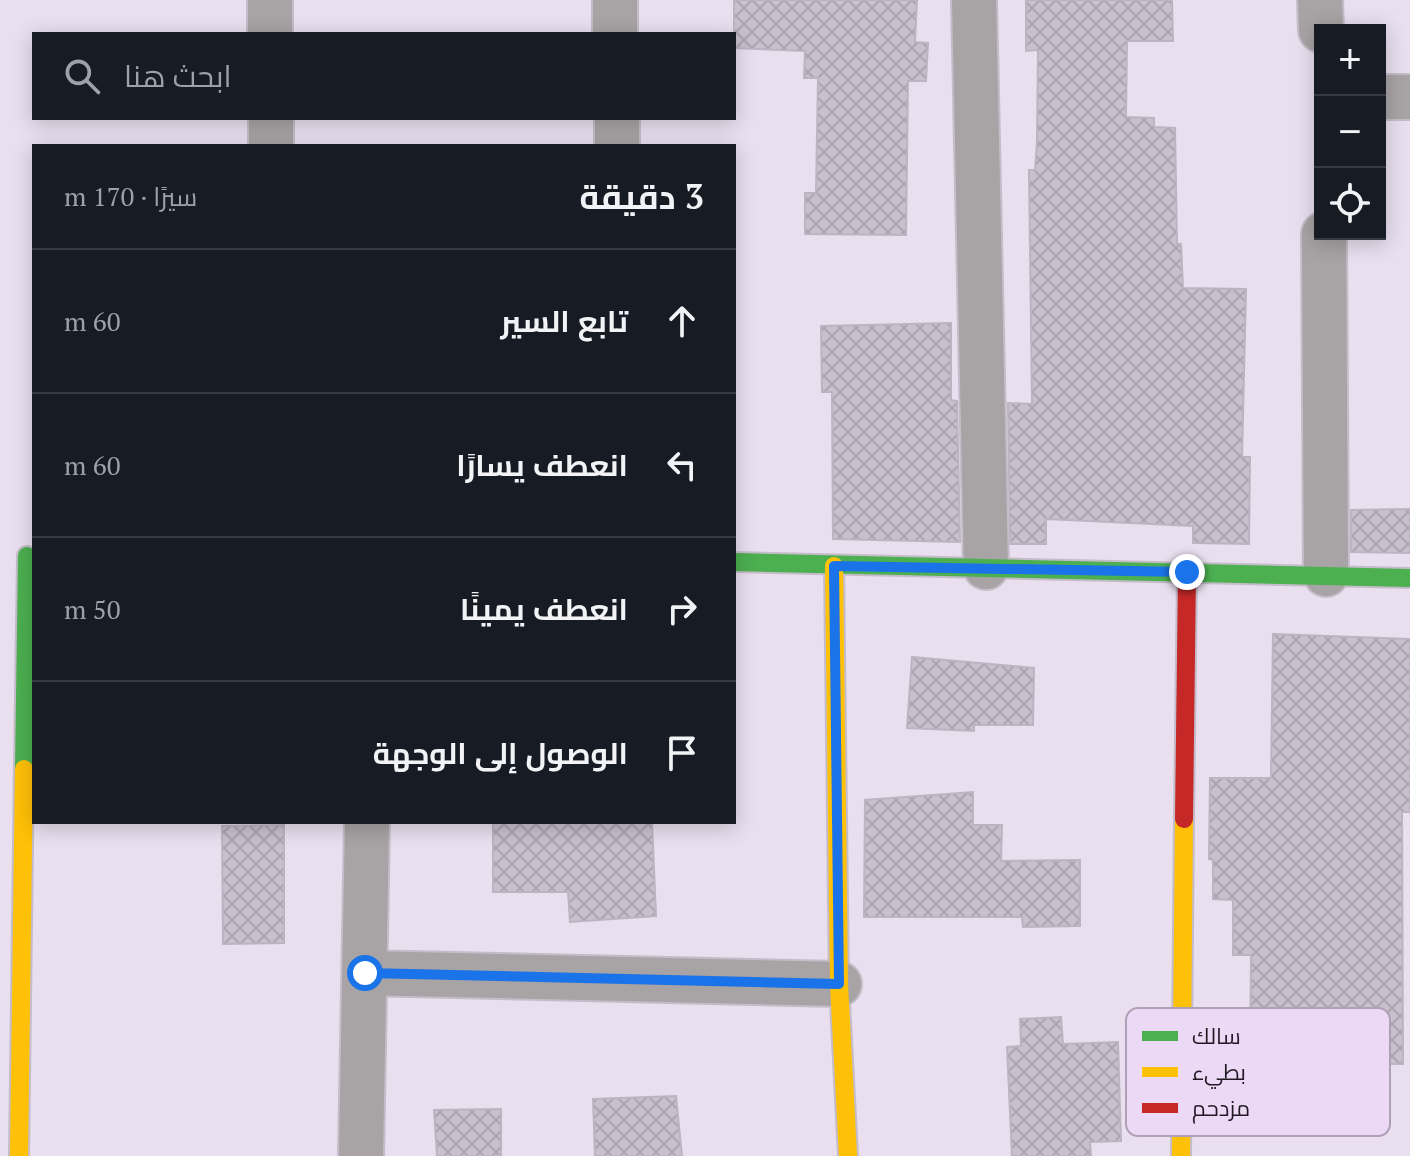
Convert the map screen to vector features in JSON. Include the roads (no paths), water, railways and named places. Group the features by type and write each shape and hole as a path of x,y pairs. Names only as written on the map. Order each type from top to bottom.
{"street":[{"path":"270,0 270,32"},
{"path":"615,0 615,32"},
{"path":"974,0 986,567"},
{"path":"1320,0 1321,24"},
{"path":"1386,97 1410,97"},
{"path":"271,120 271,144"},
{"path":"617,120 617,144"},
{"path":"1324,240 1326,574"},
{"path":"19,1156 20,555"},
{"path":"736,562 1410,578"},
{"path":"834,566 839,984 848,1156"},
{"path":"1183,1008 1187,572"},
{"path":"361,1156 367,824"},
{"path":"365,973 839,984"},
{"path":"1181,1136 1181,1156"}]}
